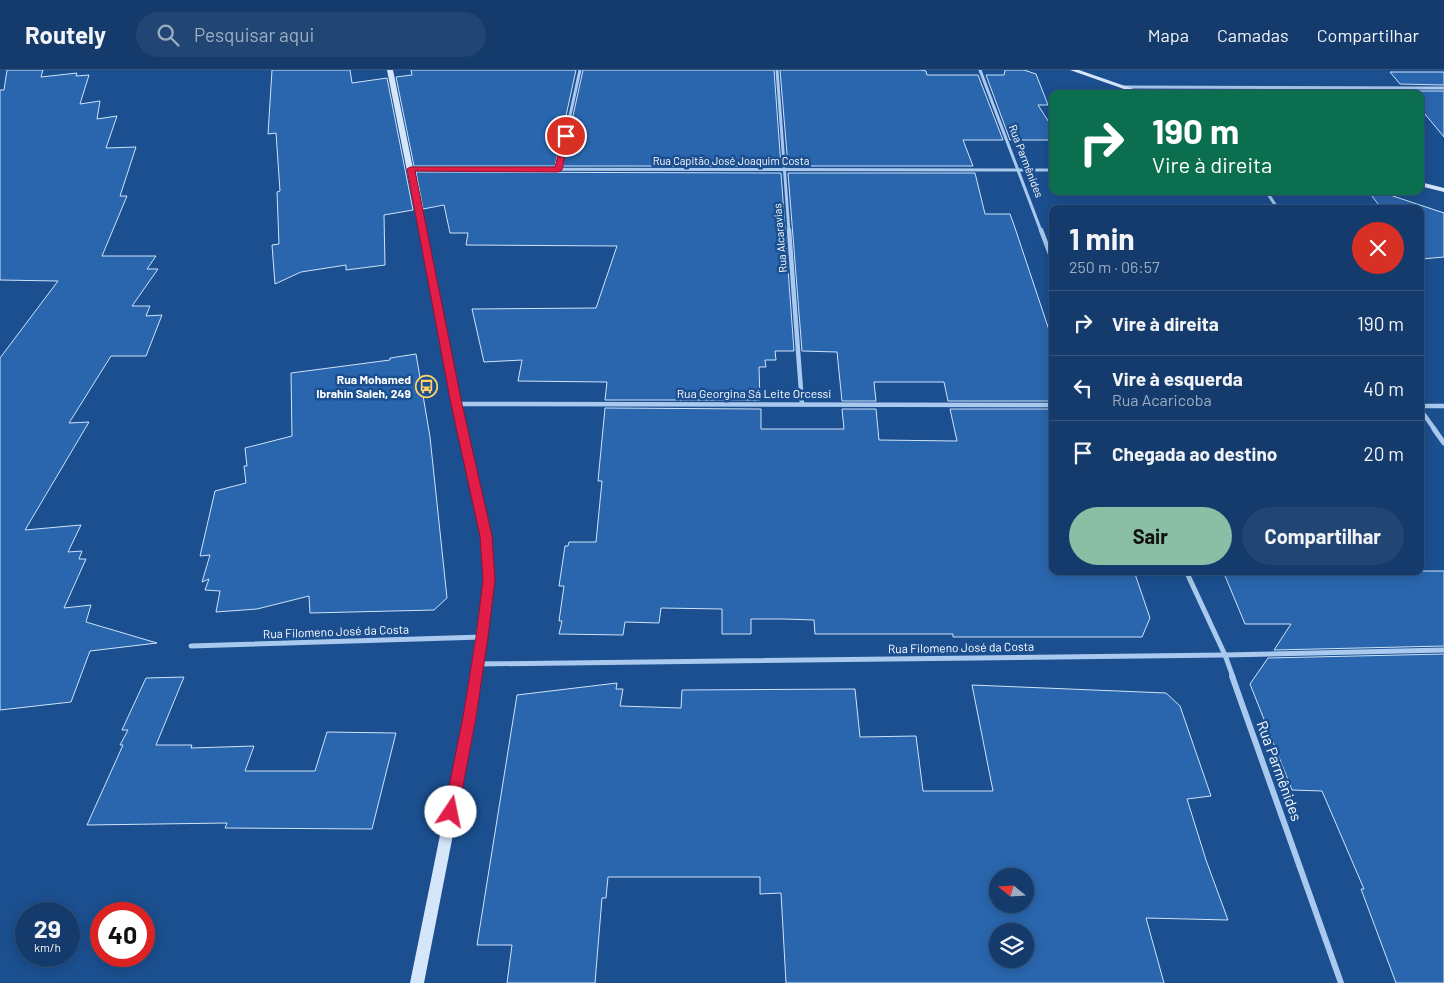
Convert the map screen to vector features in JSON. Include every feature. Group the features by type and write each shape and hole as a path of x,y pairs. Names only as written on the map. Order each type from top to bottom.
{"street":[{"path":"390,70 456,404 486,536 489,580 478,664 417,983"},
{"path":"558,170 580,70"},
{"name":"Rua Alcaravias","path":"777,70 802,404"},
{"name":"Rua Parmênides","path":"980,70 1049,251"},
{"path":"1073,70 1133,90"},
{"path":"1124,87 1444,88"},
{"name":"Rua Capitão José Joaquim Costa","path":"410,169 1049,170"},
{"path":"1424,185 1444,190"},
{"name":"Rua Georgina Sá Leite Orcessi","path":"456,404 1049,405"},
{"path":"1424,408 1444,406"},
{"path":"1424,414 1444,444"},
{"name":"Rua Parmênides","path":"1188,575 1225,655 1341,983"},
{"name":"Rua Filomeno José da Costa","path":"191,646 482,637"},
{"name":"Rua Filomeno José da Costa","path":"478,664 1225,655 1444,650"}],"building":[{"path":"7,70 43,70 41,77 77,73 76,76 89,75 80,104 100,101 97,119 117,116 106,148 136,147 120,196 127,196 102,256 156,256 147,269 158,269 132,306 150,306 146,316 162,315 146,356 111,356 69,423 89,422 25,530 81,525 68,552 82,551 79,559 86,559 64,608 91,605 86,622 157,643 90,651 71,702 0,710 0,358 58,281 0,280 0,90 4,90"},
{"path":"272,70 350,70 352,83 387,78 413,210 384,215 385,265 346,270 346,265 301,272 275,284 272,245 279,244 277,192 280,191 276,133 268,134"},
{"path":"411,70 576,70 555,166 414,166 396,77 412,75"},
{"path":"583,70 774,70 781,166 562,166"},
{"path":"780,70 921,70 926,71 927,75 978,75 1003,140 963,140 973,166 788,166"},
{"path":"1005,70 1024,70 1036,74 1048,105 1038,105 1049,122 1049,140 1010,140 986,75 1004,75"},
{"path":"1390,72 1444,72 1444,85 1400,84"},
{"path":"1424,91 1444,91 1444,137 1424,113"},
{"path":"416,172 781,173 794,351 775,351 776,360 765,360 766,367 759,367 760,400 605,400 607,382 518,381 522,360 484,362 472,309 596,308 617,246 466,245 468,233 450,233 444,205 423,209"},
{"path":"788,173 975,173 985,214 1010,214 1049,330 1049,401 948,401 944,382 874,382 876,401 842,401 837,352 802,351"},
{"path":"1371,195 1390,195 1420,205 1379,205"},
{"path":"1424,206 1444,213 1444,257 1424,259"},
{"path":"416,354 430,437 447,598 434,610 310,613 309,596 257,609 216,612 220,591 205,590 209,579 202,582 210,555 200,556 215,491 246,483 244,466 247,466 245,448 292,436 291,373 390,360 390,358"},
{"path":"605,408 761,409 761,429 844,429 842,409 876,409 879,440 957,441 950,409 1049,409 1049,575 1135,575 1150,618 1142,637 953,637 953,634 815,634 814,620 784,619 751,619 751,634 722,634 722,609 661,608 659,623 625,622 623,635 559,634 562,621 559,621 564,586 559,586 565,546 568,546 569,542 596,542 602,481 598,481"},
{"path":"1424,571 1444,571 1444,646 1274,650 1291,624 1245,624 1225,575 1424,575"},
{"path":"1444,654 1444,983 1396,983 1361,889 1364,889 1322,791 1292,790 1250,684 1268,658"},
{"path":"184,677 156,745 192,745 191,748 254,746 245,771 315,771 327,732 396,733 372,829 225,828 227,823 87,825 123,745 120,745 128,730 122,730 146,678"},
{"path":"617,683 616,689 623,689 620,706 681,708 682,690 855,689 860,737 916,736 923,791 993,791 972,685 1166,693 1180,706 1211,796 1187,799 1206,860 1228,920 1146,918 1164,983 786,983 781,893 760,894 760,877 608,877 606,898 602,898 595,983 507,983 512,945 477,945 517,695"}],"place":[{"name":"Rua Mohamed Ibrahin Saleh, 249","path":"427,387"}],"route":[{"path":"451,812 470,717 489,580 486,536 456,404 410,169 558,170 566,136"}]}
